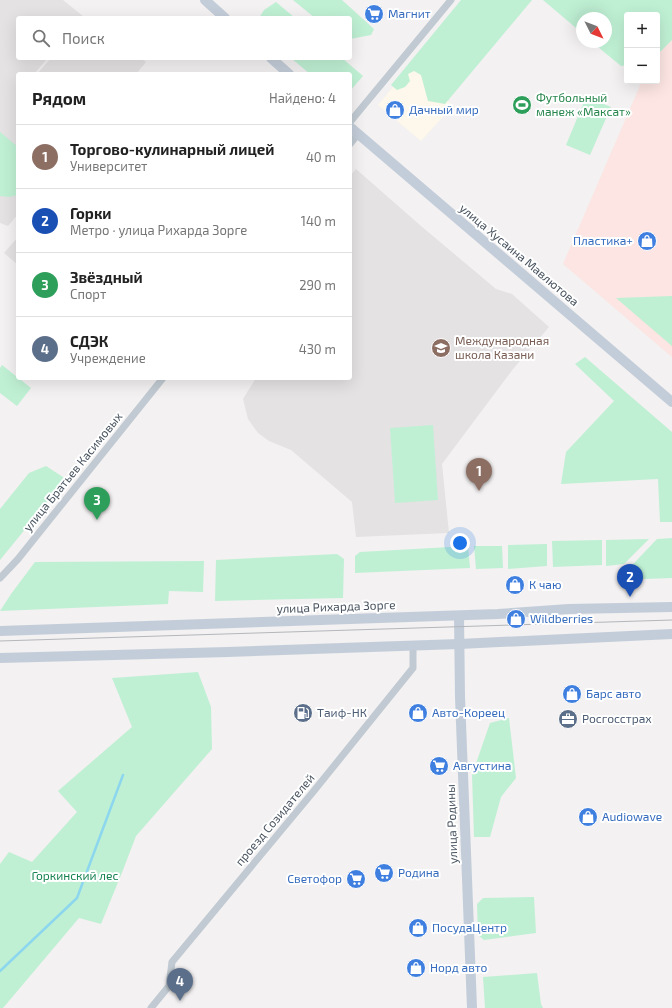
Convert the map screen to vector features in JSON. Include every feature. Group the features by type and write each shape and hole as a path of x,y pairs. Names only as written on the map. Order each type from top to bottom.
{"main road":[{"path":"205,0 223,16"},
{"path":"273,60 287,72"},
{"name":"улица Хусаина Мавлютова","path":"354,131 672,402"},
{"name":"улица Рихарда Зорге","path":"0,631 459,616 569,609 672,607"},
{"name":"улица Родины","path":"459,616 472,1008"},
{"path":"0,658 413,646 672,634"}],"street":[{"path":"352,120 451,0"},
{"name":"улица Братьев Касимовых","path":"0,578 18,559 161,380"},
{"name":"проезд Созидателей","path":"151,1008 168,987 172,962 313,792 413,668 413,646"}],"shaded area":[{"path":"0,0 63,0 83,16 16,16 16,60 46,60 36,72 16,72 16,216 8,226 0,223"},
{"path":"672,40 672,357 563,264 641,84 660,84 660,52"},
{"path":"49,60 143,60 146,62 138,72 39,72"},
{"path":"411,65 453,106 421,141 397,121 396,117 388,110 385,111 378,105"},
{"name":"Международная школа Казани","path":"356,169 496,289 512,294 549,327 513,369 442,464 449,533 356,537 352,502 291,450 269,441 258,433 248,419 243,399 255,380 352,380 352,174"},
{"path":"16,239 16,263 4,253"}],"green space":[{"path":"293,0 342,0 374,29 371,35 352,39 352,16 313,16"},
{"path":"461,0 532,0 445,104 428,101 421,75 414,71 408,74 410,81 405,87 397,90 391,85"},
{"path":"543,0 672,0 672,40 660,52 660,12 624,12 624,66 621,66 599,48 612,48 612,12 576,12 576,28"},
{"path":"276,2 293,16 260,16 264,10"},
{"path":"293,60 344,60 363,76 352,89 352,72 308,72"},
{"path":"586,97 611,107 590,155 566,145"},
{"path":"0,132 16,145 16,195 9,197 0,196"},
{"path":"672,296 672,346 616,298"},
{"path":"585,357 672,432 672,522 660,522 658,479 561,484 566,452 614,401 575,364"},
{"path":"2,365 16,376 16,380 21,380 31,388 17,406 0,393 0,368"},
{"path":"433,425 438,500 395,503 390,428"},
{"path":"46,466 66,479 0,560 0,509 29,473"},
{"path":"672,538 672,578 618,580 657,539"},
{"path":"649,539 624,564 606,566 606,540"},
{"path":"602,540 602,565 553,567 552,541"},
{"path":"547,544 547,566 508,569 508,545"},
{"path":"468,546 470,568 355,573 355,556 360,552"},
{"path":"474,546 502,546 503,568 476,569"},
{"path":"337,554 344,559 343,598 215,601 216,560"},
{"path":"204,561 203,592 169,591 168,604 0,611 35,562"},
{"name":"Горкинский лес","path":"198,672 211,707 212,749 136,836 101,924 79,918 3,1008 0,1008 0,864 9,852 32,862 77,812 58,791 132,727 112,678"},
{"path":"509,718 516,778 501,797 490,837 474,837 472,775 490,723"},
{"path":"534,897 536,933 484,940 478,935 477,904 483,898"},
{"path":"537,973 541,1004 543,1008 485,1008 483,977"}],"waterway":[{"path":"0,971 77,898 123,775"}],"tram line":[{"path":"0,641 672,620"}],"place":[{"name":"Магнит","path":"374,14"},
{"name":"Футбольный манеж «Максат»","path":"522,105"},
{"name":"Дачный мир","path":"395,110"},
{"name":"Пластика+","path":"647,241"},
{"name":"Международная школа Казани","path":"441,348"},
{"name":"Торгово-кулинарный лицей","path":"479,491"},
{"name":"Звёздный","path":"97,520"},
{"name":"К чаю","path":"515,585"},
{"name":"Горки","path":"630,597"},
{"name":"Wildberries","path":"516,619"},
{"name":"Барс авто","path":"572,694"},
{"name":"Таиф-НК","path":"303,713"},
{"name":"Авто-Кореец","path":"418,713"},
{"name":"Росгосстрах","path":"568,719"},
{"name":"Августина","path":"439,766"},
{"name":"Audiowave","path":"588,817"},
{"name":"Родина","path":"384,873"},
{"name":"Светофор","path":"356,879"},
{"name":"ПосудаЦентр","path":"418,928"},
{"name":"Норд авто","path":"416,968"},
{"name":"СДЭК","path":"180,1001"}]}
